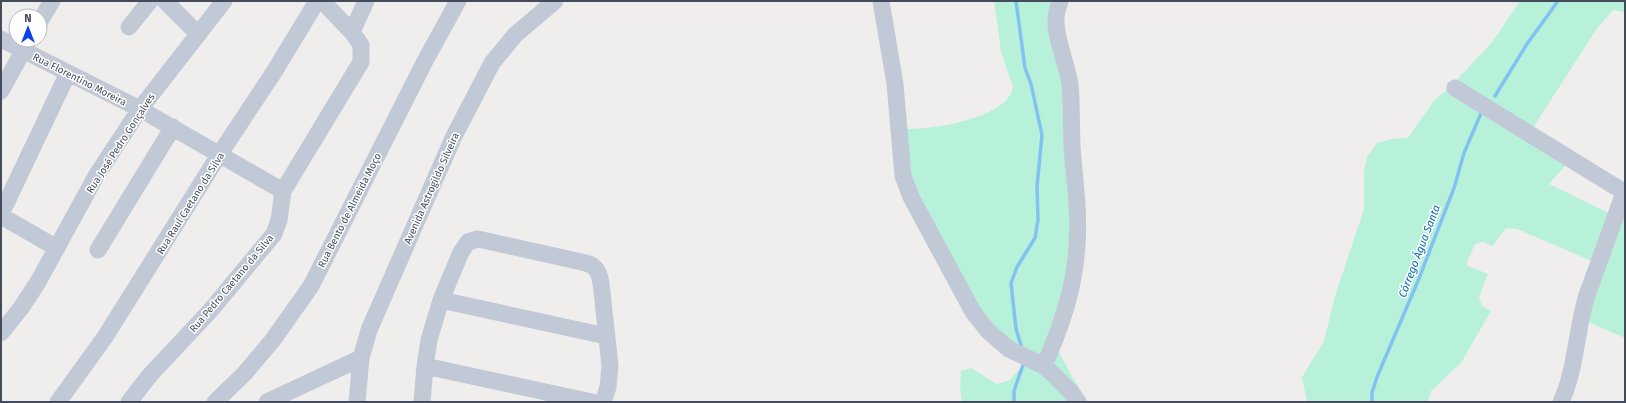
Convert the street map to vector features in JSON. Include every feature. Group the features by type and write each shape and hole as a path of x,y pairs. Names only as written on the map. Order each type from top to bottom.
{"street":[{"path":"129,27 150,1"},
{"path":"166,1 197,33"},
{"name":"Rua José Pedro Gonçalves","path":"1,333 26,301 96,176 140,109 197,33 224,1"},
{"name":"Rua Pedro Caetano da Silva","path":"129,402 150,375 210,311 274,234 280,214 283,191 361,62 357,39 366,1"},
{"name":"Rua Bento de Almeida Moço","path":"215,402 244,374 272,341 311,286 414,82 458,1"},
{"name":"Avenida Astrogildo Silveira","path":"357,402 361,358 369,330 454,136 492,63 515,35 555,1"},
{"path":"881,1 895,84 903,176 911,197 972,312 988,331 1010,349 1044,366 1062,383 1078,402"},
{"path":"1044,366 1058,335 1072,289 1076,262 1078,206 1072,145 1070,84 1056,25 1060,1"},
{"path":"323,2 357,39"},
{"name":"Rua Raul Caetano da Silva","path":"58,402 106,337 219,155 323,2"},
{"path":"1,91 24,48"},
{"name":"Rua Florentino Moreira","path":"30,48 68,73 173,127 283,191"},
{"path":"57,248 1,215 68,73"},
{"path":"1455,88 1624,191 1586,298 1571,377 1561,402"},
{"path":"98,250 173,127"},
{"path":"422,402 429,340 441,300 461,252 468,242 478,239 582,262 595,267 600,274 602,283 610,366 608,387 603,402"},
{"path":"441,300 606,336"},
{"path":"267,402 361,358"},
{"path":"425,366 592,402"}],"green space":[{"path":"994,1 1062,1 1076,212 1054,342 1070,373 1088,402 962,402 960,387 961,371 971,368 997,384 1010,380 1028,359 994,337 911,193 903,129 948,125 983,115 998,107 1008,98 1013,87 1001,52"},
{"path":"1520,1 1625,1 1625,12 1613,10 1596,30 1529,134 1566,165 1549,184 1611,214 1594,262 1517,229 1506,228 1493,246 1483,242 1475,244 1466,265 1488,274 1479,296 1482,306 1491,311 1461,363 1431,391 1428,402 1307,402 1302,377 1324,341 1335,296 1364,209 1364,171 1367,157 1377,143 1391,139 1408,138 1433,102 1455,82 1493,41"},
{"path":"1625,207 1625,338 1588,322 1591,305"}],"waterway":[{"path":"1016,1 1025,68 1031,84 1042,135 1037,186 1038,220 1035,238 1017,267 1011,283 1016,329 1021,345"},
{"name":"Córrego Água Santa","path":"1495,96 1527,44 1558,1"},
{"name":"Córrego Água Santa","path":"1372,402 1372,393 1377,377 1418,281 1454,188 1464,153 1482,111"},
{"path":"1014,402 1014,391 1024,362"}]}
